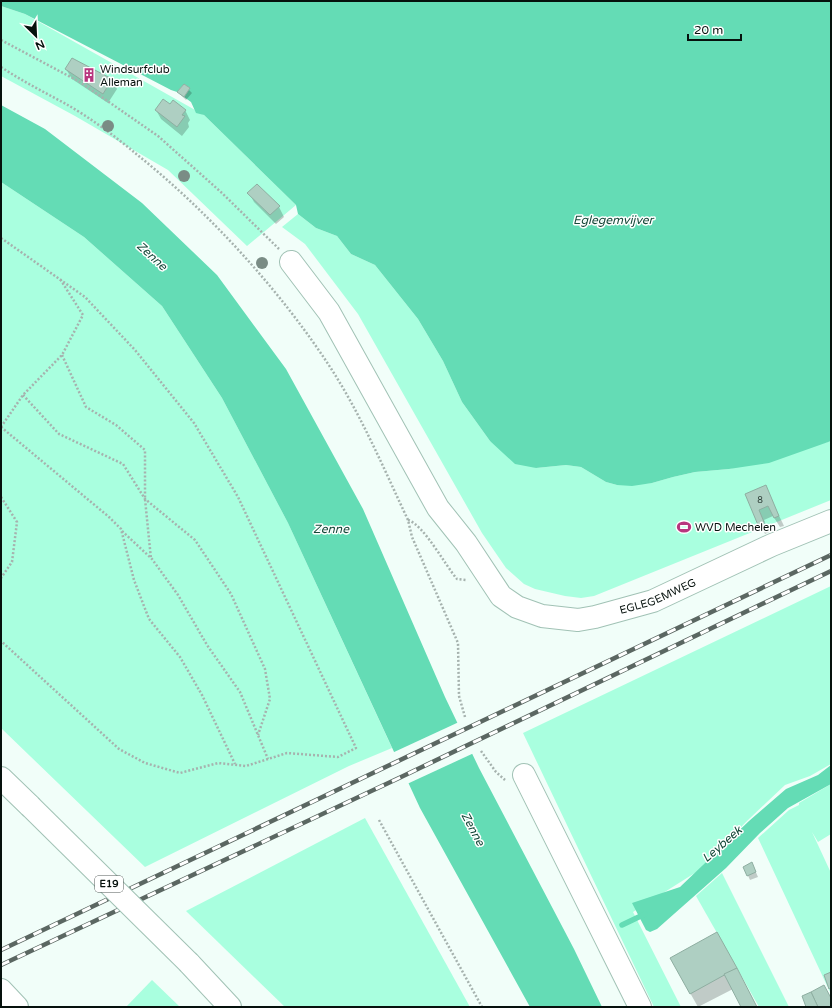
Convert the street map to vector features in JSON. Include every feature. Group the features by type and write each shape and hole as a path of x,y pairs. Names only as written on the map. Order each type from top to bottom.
{"main road":[{"name":"EGLEGEMWEG","path":"291,262 329,312 438,508 466,543 501,596 517,607 542,616 578,620 653,601 772,545 831,521"},
{"path":"524,775 640,1007"},
{"name":"E19","path":"1,778 189,963 230,1007"},
{"path":"1,990 17,1007"}],"path":[{"path":"1,40 80,82 158,136 233,204 276,245 291,262"},
{"path":"1,67 68,105 134,152 212,223 259,274 303,327 332,370 363,424 408,520 412,537 458,643 459,696 465,717"},
{"path":"1,238 59,277 85,297 135,350 194,423 238,497 356,748 338,757 287,752 246,766 218,762 180,773 145,763 119,749 1,641"},
{"path":"59,277 83,315 62,355 23,395 1,427 109,517 152,559 178,595 207,645 240,692 268,759"},
{"path":"62,355 86,407 116,425 144,450 146,499 152,559"},
{"path":"23,395 58,434 123,464 146,499 195,540 231,594 265,669 270,699 258,734"},
{"path":"1,497 17,522 12,562 1,578"},
{"path":"408,520 415,522 422,530 457,579 468,580 488,577"},
{"path":"120,529 134,580 149,618 180,657 202,695 235,765"},
{"path":"379,820 482,1007"}],"shaded area":[{"path":"1,6 25,14 204,115 296,205 247,246 168,170 75,116 1,76"},
{"path":"1,182 84,237 162,306 222,398 288,523 392,748 349,766 145,867 1,728"},
{"path":"298,214 316,228 337,236 351,254 375,265 418,319 443,361 462,402 490,441 536,468 566,465 581,467 606,482 617,485 652,483 695,472 729,469 831,441 831,500 594,596 581,598 565,596 535,589 524,584 506,568 482,533 358,314 305,244 282,227"},
{"path":"831,586 831,764 810,776 785,785 698,871 633,912 681,1007 654,1007 523,733"},
{"path":"831,784 831,834 818,842 812,832 831,873 830,992 758,838 789,810"},
{"path":"365,818 470,1007 285,1007 186,911"},
{"path":"722,873 789,1007 759,1007 696,896"},
{"path":"152,980 180,1007 126,1007"}],"water":[{"name":"Eglegemvijver","path":"1,1 831,1 831,441 769,463 695,472 652,483 632,486 617,485 606,482 581,467 566,465 536,468 515,464 490,441 462,402 443,361 418,319 375,265 351,254 337,236 316,228 298,214 296,205 204,115 196,113 191,102 184,97 190,88 184,84 177,92 171,90 25,14 1,6"},
{"name":"Zenne","path":"1,105 45,129 142,203 217,275 286,369 363,509 445,697 479,768 574,949 602,1007 530,1007 420,808 288,523 222,398 162,306 84,237 1,182"},
{"path":"831,765 831,784 788,808 760,833 726,868 657,929 650,932 646,930 632,903 680,887 749,821 786,789 818,775"}],"pier":[{"path":"459,722 474,753 407,784 392,753"}],"building":[{"name":"Windsurfclub Alleman","path":"72,58 112,79 103,94 65,69"},
{"path":"184,84 190,88 184,97 177,92"},
{"path":"163,99 170,104 173,100 186,110 182,115 185,116 177,127 155,110"},
{"path":"257,184 280,206 270,215 247,193"},
{"path":"766,485 779,516 774,518 768,506 759,510 764,522 758,525 745,494"},
{"path":"752,862 756,872 747,876 743,867"},
{"path":"717,932 737,968 690,994 670,958"},
{"path":"737,968 757,1007 741,1007 724,974"},
{"path":"831,972 831,988 829,989 824,975"},
{"path":"824,985 831,998 831,1007 818,1007 811,992"},
{"path":"811,992 818,1007 806,1007 802,996"}],"waterway":[{"name":"Leybeek","path":"622,925 645,914"}],"railway":[{"path":"1,950 831,555"},
{"path":"1,965 399,778 831,571"}],"place":[{"name":"Windsurfclub Alleman","path":"89,75"},
{"name":"WVD Mechelen","path":"684,527"}]}
